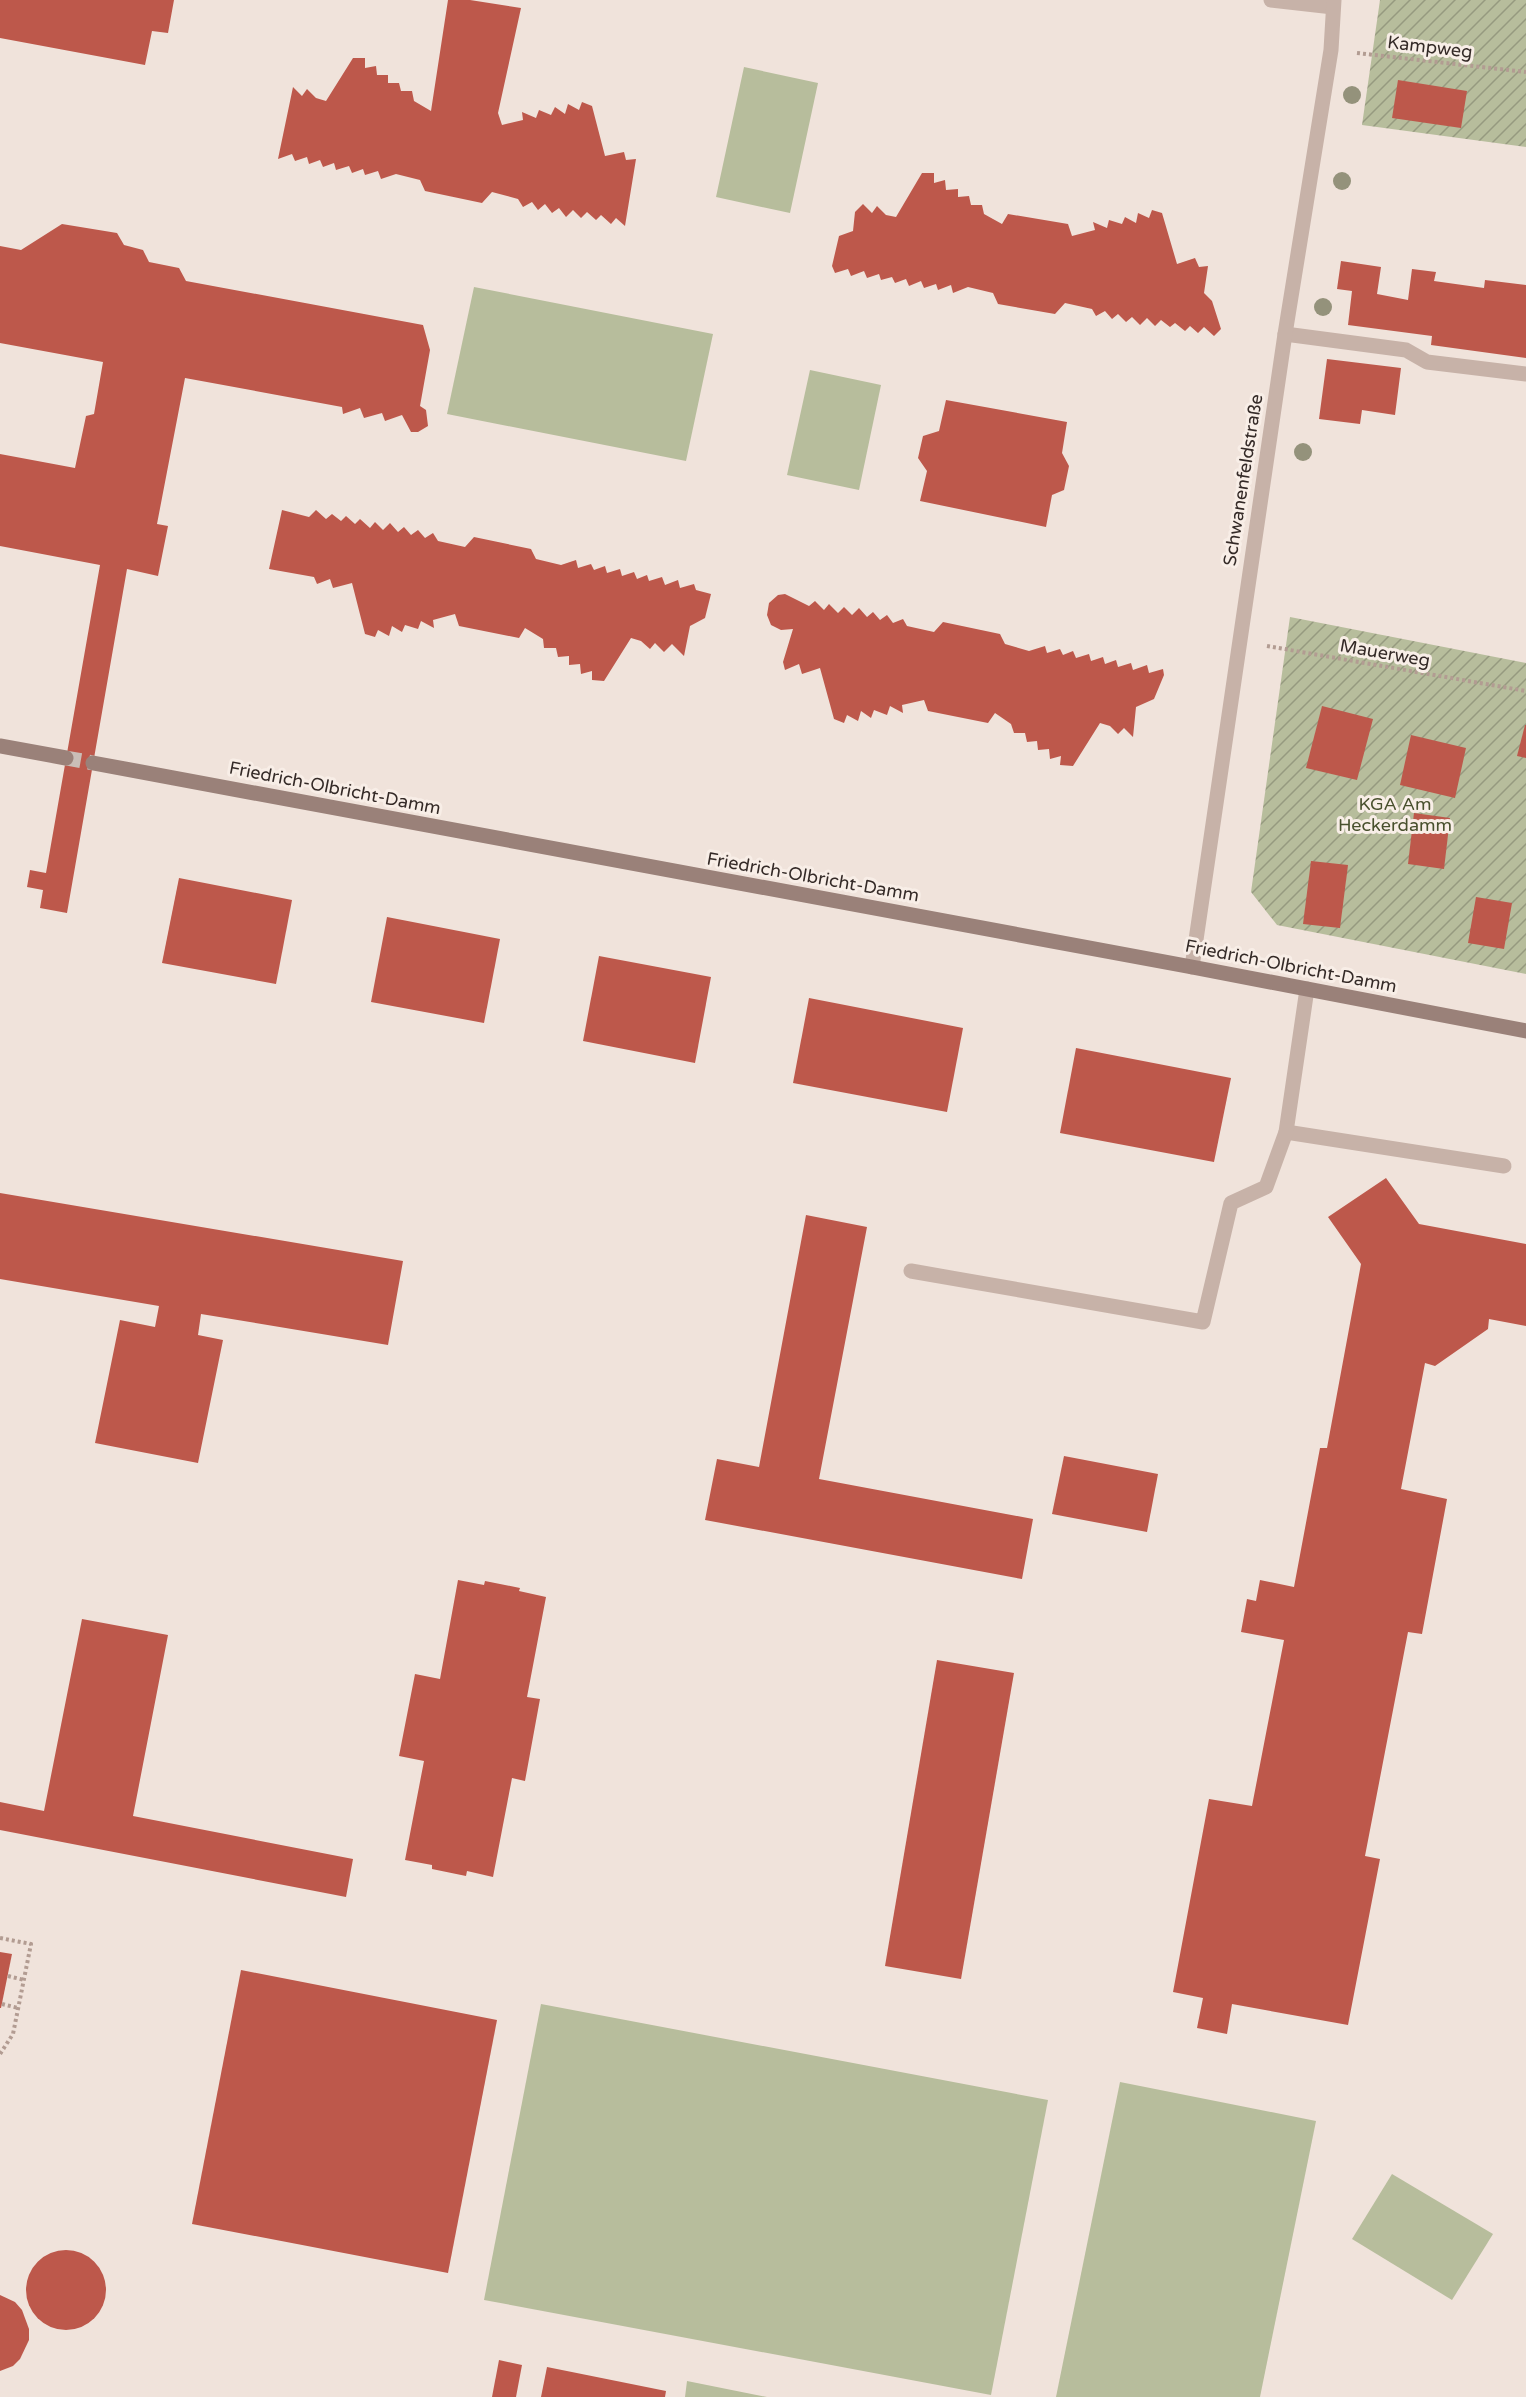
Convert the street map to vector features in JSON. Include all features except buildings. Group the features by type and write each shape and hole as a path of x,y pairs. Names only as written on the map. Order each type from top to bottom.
{"street":[{"path":"1271,0 1334,4"},
{"name":"Schwanenfeldstraße","path":"1192,967 1285,333 1331,50 1334,4"},
{"path":"1285,333 1406,350 1427,362 1526,374"},
{"path":"0,746 66,758"},
{"name":"Friedrich-Olbricht-Damm","path":"93,763 1526,1031"},
{"path":"911,1271 1203,1322 1231,1203 1266,1187 1286,1132 1307,989"},
{"path":"1286,1132 1504,1166"}],"path":[{"name":"Kampweg","path":"1331,50 1526,72"},
{"name":"Mauerweg","path":"1239,641 1526,691"},
{"path":"0,1938 31,1944 14,2034 0,2054"},
{"path":"8,1976 24,1980"},
{"path":"2,2004 18,2008"}],"green space":[{"path":"1380,0 1526,0 1526,147 1362,125"},
{"path":"744,67 818,83 790,213 716,197"},
{"path":"474,287 713,334 686,461 447,414"},
{"path":"810,370 881,385 859,490 787,475"},
{"name":"KGA Am Heckerdamm","path":"1290,617 1526,663 1526,974 1277,925 1251,892"},
{"path":"541,2004 1048,2100 991,2395 484,2300"},
{"path":"1120,2082 1316,2121 1260,2397 1056,2397"},
{"path":"1392,2174 1493,2234 1452,2300 1352,2239"},
{"path":"687,2381 767,2397 685,2397"}],"tunnel":[{"path":"66,758 93,763"}]}
